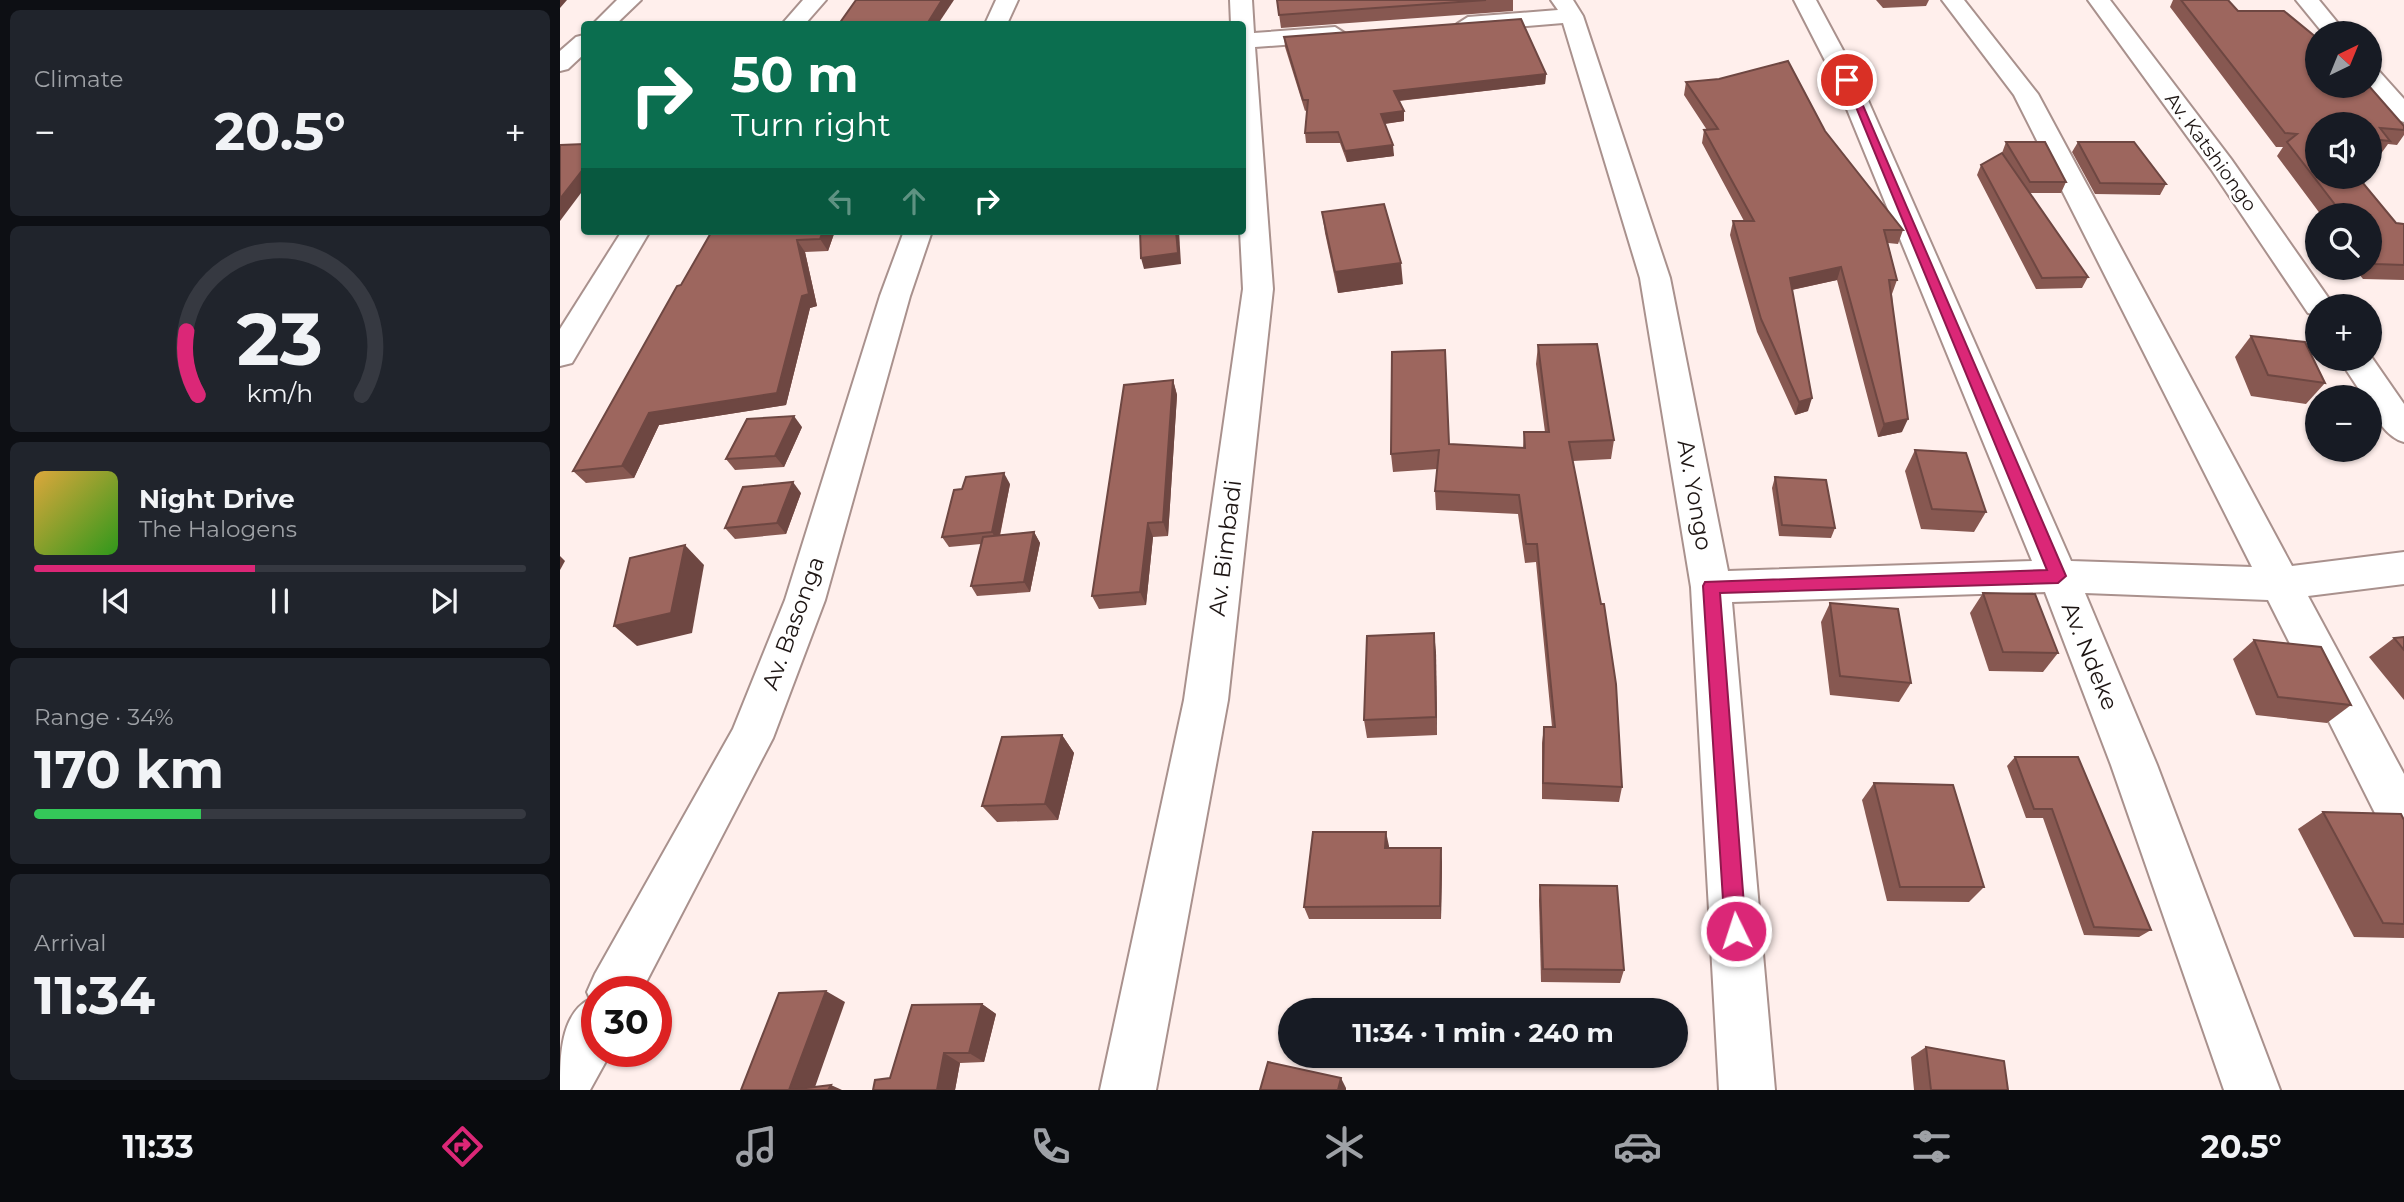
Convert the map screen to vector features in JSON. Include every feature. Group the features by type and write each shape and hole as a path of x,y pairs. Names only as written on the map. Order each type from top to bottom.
{"street":[{"path":"607,21 630,0"},
{"path":"796,21 815,0"},
{"path":"997,21 1007,0"},
{"name":"Av. Bimbadi","path":"1241,0 1243,21"},
{"name":"Av. Ndeke","path":"1805,0 1847,80 2058,576 2134,765 2252,1090"},
{"name":"Av. Katshiongo","path":"2099,0 2222,165 2311,294"},
{"path":"2307,0 2325,21"},
{"path":"1962,3 2026,94 2278,584 2404,821"},
{"path":"1449,26 1567,8"},
{"name":"Av. Yongo","path":"1567,8 1655,278 1711,586 1747,1090"},
{"path":"1246,41 1354,33"},
{"path":"560,64 581,45"},
{"path":"2382,89 2404,114"},
{"name":"Av. Bimbadi","path":"1128,1090 1206,700 1258,289 1246,124"},
{"path":"560,355 634,235"},
{"name":"Av. Basonga","path":"622,976 751,738 804,600 895,296 917,235"},
{"path":"2363,371 2404,430"},
{"path":"1711,586 2058,576 2278,584 2404,568"},
{"path":"560,1090 581,1052"}],"building":[{"path":"856,0 942,0 929,21 841,21"},
{"path":"1277,0 1486,0 1279,15"},
{"path":"2181,0 2228,0 2238,11 2284,11 2305,28 2305,98 2380,98 2404,126 2404,130 2382,128 2382,112 2305,112 2305,165 2287,142 2297,134 2285,133"},
{"path":"1521,19 1546,74 1394,91 1404,111 1381,114 1393,145 1345,151 1338,132 1305,133 1308,100 1303,100 1284,37"},
{"path":"1788,61 1825,131 1903,230 1884,230 1897,280 1889,280 1908,419 1884,424 1841,267 1790,278 1812,398 1799,402 1761,319 1733,221 1754,221 1704,130 1718,129 1686,82 1719,79"},
{"path":"2382,131 2390,141 2382,140"},
{"path":"2006,142 2045,142 2066,182 2030,182"},
{"path":"2078,142 2134,142 2166,184 2100,183"},
{"path":"581,144 581,172 560,199 560,145"},
{"path":"2002,153 2088,277 2042,278 1981,165"},
{"path":"2323,189 2368,189 2379,203 2334,203"},
{"path":"1384,204 1401,263 1335,272 1322,212"},
{"path":"2382,206 2396,223 2404,224 2404,265 2382,264"},
{"path":"710,235 822,235 820,239 797,240 809,294 802,296 777,393 649,413 622,466 573,471 677,286 681,285"},
{"path":"1140,235 1176,235 1178,253 1141,258"},
{"path":"2251,336 2305,342 2305,371 2319,371 2325,383 2268,375"},
{"path":"1597,344 1614,440 1569,442 1601,604 1604,604 1616,684 1622,787 1543,783 1544,727 1555,727 1537,544 1526,544 1519,495 1435,491 1439,450 1391,454 1392,352 1445,350 1449,444 1525,448 1524,432 1549,432 1538,345"},
{"path":"1173,380 1163,522 1148,523 1140,592 1092,596 1124,385"},
{"path":"794,416 775,456 726,459 747,419"},
{"path":"1915,450 1966,453 1986,512 1932,509"},
{"path":"1004,473 992,532 942,537 954,490 962,489 966,477"},
{"path":"1775,477 1826,480 1835,528 1782,525"},
{"path":"793,482 777,523 725,528 743,487"},
{"path":"1034,532 1024,582 971,586 983,537"},
{"path":"685,545 671,613 614,626 630,558"},
{"path":"1983,593 2035,594 2058,653 2003,652"},
{"path":"1830,603 1898,609 1911,683 1840,676"},
{"path":"1434,633 1436,717 1364,720 1367,636"},
{"path":"2404,637 2404,650 2394,638"},
{"path":"2254,640 2321,647 2351,705 2278,697"},
{"path":"1062,735 1045,804 982,806 1002,737"},
{"path":"2015,757 2078,757 2151,930 2094,927 2052,809 2034,809"},
{"path":"1874,783 1953,785 1984,887 1900,887"},
{"path":"2323,812 2401,814 2404,820 2404,924 2383,923"},
{"path":"1313,832 1386,832 1385,848 1441,848 1440,906 1304,907"},
{"path":"1540,885 1617,886 1624,970 1543,969"},
{"path":"826,991 789,1090 741,1090 779,993"},
{"path":"982,1004 969,1053 944,1053 937,1090 873,1090 875,1080 890,1078 912,1005"},
{"path":"1926,1047 2004,1061 2008,1090 1931,1090"},
{"path":"1268,1062 1278,1064 1278,1068 1295,1068 1341,1078 1338,1090 1260,1090"},
{"path":"831,1085 828,1090 790,1090"}],"route":[{"path":"1736,931 1711,586 2058,576 1847,80"}]}
